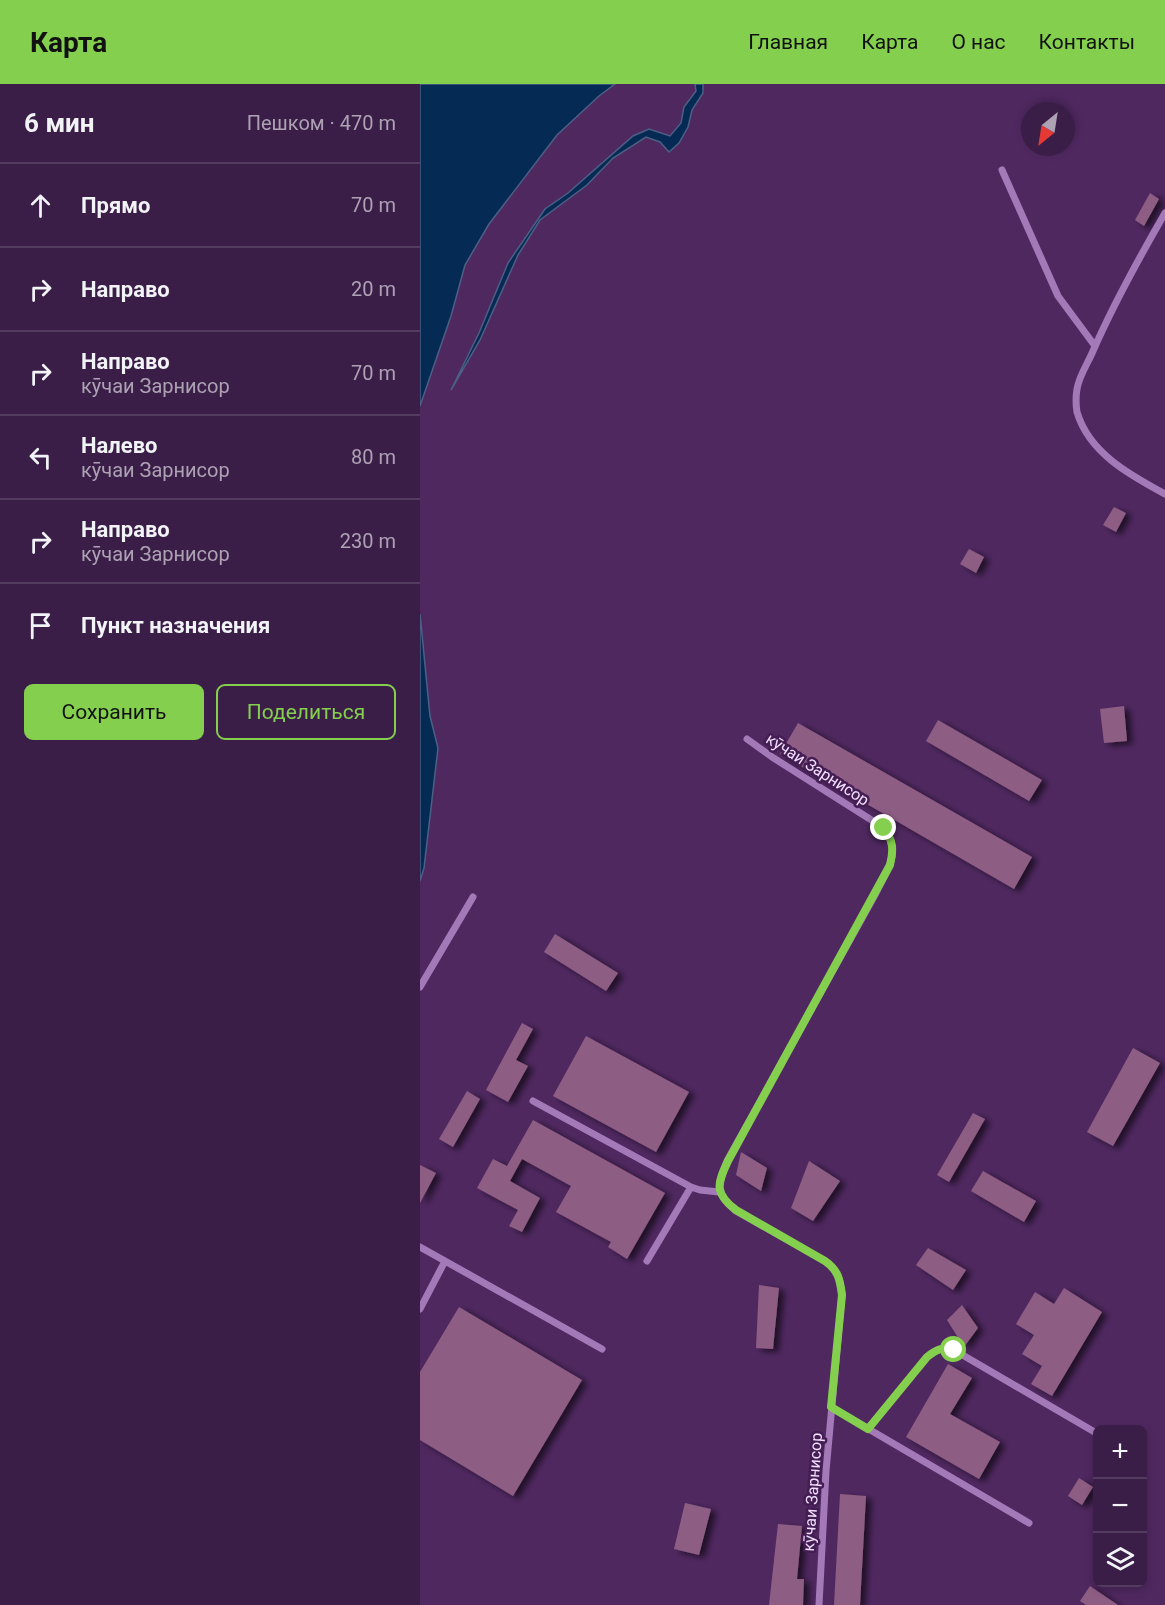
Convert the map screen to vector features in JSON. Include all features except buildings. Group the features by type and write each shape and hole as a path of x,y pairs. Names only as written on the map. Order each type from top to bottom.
{"lane":[{"path":"1002,170 1058,296 1095,346"},
{"path":"1165,213 1127,279 1095,346 1077,388 1076,410 1096,447 1119,466 1165,494"},
{"name":"кӯчаи Зарнисор","path":"747,739 884,828 894,850 890,865 876,893 720,1178 719,1192 725,1202 825,1261 835,1268 840,1278 842,1295 826,1471 819,1605"},
{"path":"420,987 473,897"},
{"path":"533,1101 691,1187 719,1192"},
{"path":"646,1261 691,1187"},
{"path":"420,1247 602,1349"},
{"path":"420,1309 445,1261"},
{"path":"868,1429 927,1357 943,1347 954,1350 1093,1431"},
{"path":"831,1407 1029,1523"}],"water":[{"path":"420,84 615,84 557,135 489,224 465,265 451,316 420,406"},
{"path":"695,84 703,84 703,93 692,110 688,127 679,143 669,152 660,142 646,137 613,158 587,185 540,220 518,255 480,340 451,390 479,333 508,263 545,209 568,193 633,136 649,129 670,136 681,123 684,107 696,91"},
{"path":"420,614 430,716 438,748 424,868 420,881"}],"route":[{"path":"884,828 894,850 890,865 728,1161 720,1178 719,1192 725,1202 736,1210 835,1268 840,1278 842,1295 831,1407 868,1429 927,1357 943,1347 954,1350"}]}
